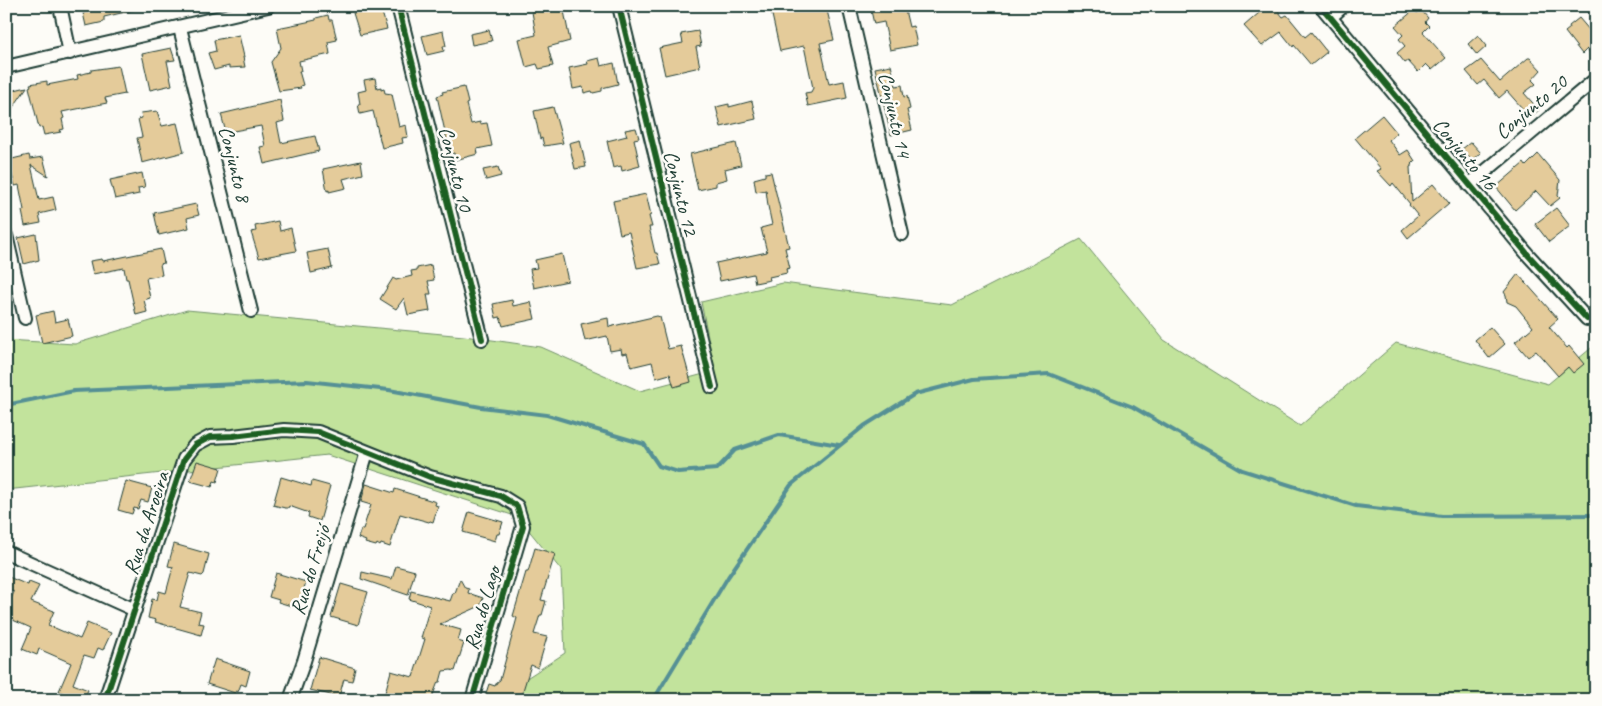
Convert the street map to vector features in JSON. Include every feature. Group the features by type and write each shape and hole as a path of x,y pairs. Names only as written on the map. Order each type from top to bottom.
{"street":[{"path":"60,6 70,53"},
{"path":"6,67 268,6"},
{"name":"Conjunto 10","path":"398,6 482,340"},
{"name":"Conjunto 12","path":"619,6 712,387"},
{"name":"Conjunto 14","path":"849,6 902,234"},
{"name":"Conjunto 16","path":"1321,6 1529,256 1587,319"},
{"path":"1330,17 1343,6"},
{"name":"Conjunto 8","path":"180,28 251,311"},
{"name":"Conjunto 20","path":"1469,185 1596,79"},
{"path":"6,235 25,318"},
{"name":"Rua da Aroeira","path":"105,700 184,459 195,445 210,437 284,430 318,432 430,477 501,496 517,506 523,526"},
{"name":"Rua do Freijó","path":"290,700 304,660 367,452"},
{"name":"Rua do Lago","path":"472,700 523,526"},
{"path":"6,552 135,610"}],"green space":[{"path":"1081,239 1164,340 1300,426 1396,343 1548,384 1596,344 1596,700 493,700 565,653 561,570 518,517 327,455 6,490 6,340 75,344 187,310 464,336 541,347 640,391 715,371 701,302 783,283 952,305"}],"building":[{"path":"86,6 133,6 134,10 104,17 104,22 86,26 83,13 88,12"},
{"path":"364,6 380,6 387,29 360,35 353,13 365,10"},
{"path":"531,6 563,6 570,41 548,47 553,66 539,69 537,64 526,67 519,39 536,35"},
{"path":"770,6 826,6 834,40 820,43 829,84 844,81 847,98 808,106 805,93 811,92 813,88 804,46 780,51"},
{"path":"870,6 904,6 909,27 913,26 917,45 890,50 884,22 874,24"},
{"path":"1267,6 1274,6 1283,17 1287,15 1305,37 1311,32 1327,52 1311,65 1281,32 1262,46 1244,26"},
{"path":"1414,10 1417,13 1421,10 1428,18 1425,22 1429,26 1423,32 1446,58 1432,70 1426,64 1418,72 1408,61 1405,63 1397,53 1405,46 1399,39 1403,35 1395,26"},
{"path":"328,15 329,20 332,20 337,40 328,42 330,54 299,61 301,71 299,71 303,85 300,86 301,88 279,91 271,62 281,48 277,28 316,20 316,18"},
{"path":"1579,18 1596,38 1596,60 1587,49 1582,54 1565,32"},
{"path":"489,30 492,41 472,45 470,34"},
{"path":"443,31 446,46 443,46 444,51 427,55 422,36"},
{"path":"698,31 701,46 696,47 700,67 665,75 659,48 683,43 681,34"},
{"path":"239,35 245,67 229,68 229,66 214,70 208,53 216,51 214,40"},
{"path":"1478,35 1487,46 1477,55 1468,44"},
{"path":"171,48 175,60 167,61 172,85 150,90 142,54"},
{"path":"599,58 601,66 614,63 618,84 602,88 602,91 593,93 592,91 584,93 583,87 573,89 569,68 588,64 587,61"},
{"path":"1528,58 1541,70 1532,80 1536,84 1524,93 1539,110 1530,117 1507,91 1499,98 1484,80 1478,85 1466,71 1481,60 1500,82"},
{"path":"891,65 896,86 902,85 904,97 907,96 910,109 907,110 912,130 891,135 875,68"},
{"path":"119,66 125,94 105,98 107,103 62,112 64,129 60,130 61,132 44,135 42,127 39,128 29,87 31,86 30,84 47,81 47,85 78,79 77,75 91,72 91,70"},
{"path":"375,78 377,88 381,87 381,90 384,89 385,93 392,94 399,127 406,125 408,137 402,138 403,143 382,148 373,111 360,114 358,92 366,90 364,80"},
{"path":"27,87 6,118 6,92"},
{"path":"464,87 471,124 487,123 492,146 477,149 478,154 455,160 454,153 450,154 437,96 443,94 442,92"},
{"path":"280,100 284,121 277,123 281,143 315,136 319,151 264,164 260,147 265,146 261,126 228,132 227,128 225,129 221,114"},
{"path":"752,101 756,119 721,127 716,107 729,104 729,107"},
{"path":"553,107 563,143 544,146 542,138 540,139 534,111"},
{"path":"157,111 162,126 177,123 184,152 142,163 137,138 142,137 138,119 142,118 141,113"},
{"path":"1382,115 1397,133 1389,140 1400,155 1408,150 1415,161 1410,167 1412,202 1433,184 1449,203 1408,238 1402,230 1418,216 1393,183 1391,186 1377,171 1381,169 1355,138"},
{"path":"636,128 639,138 634,139 640,166 622,171 621,166 613,168 607,141 627,136 625,130"},
{"path":"580,140 586,167 575,169 569,143"},
{"path":"1471,142 1481,153 1472,161 1462,149"},
{"path":"736,143 741,165 725,169 727,179 716,182 716,186 698,190 690,154"},
{"path":"1538,154 1560,180 1558,196 1560,198 1550,206 1536,191 1515,210 1496,187 1524,163 1526,166"},
{"path":"29,155 30,159 43,157 48,176 31,165 39,200 53,197 56,210 39,214 41,223 25,226 19,185 15,186 8,160"},
{"path":"361,161 363,174 343,179 346,188 327,191 323,169"},
{"path":"498,167 501,176 486,180 483,170"},
{"path":"771,172 789,247 785,248 790,268 786,269 787,273 769,277 770,280 755,283 753,274 720,281 716,263 767,252 761,228 772,225 766,190 756,192 754,179"},
{"path":"142,173 145,187 138,188 139,194 115,199 110,180"},
{"path":"646,194 651,215 649,216 652,227 649,227 655,253 657,253 660,264 637,268 629,232 620,234 613,201"},
{"path":"196,204 199,215 187,218 189,228 159,235 154,213"},
{"path":"1556,208 1570,226 1549,242 1535,224"},
{"path":"278,221 280,231 291,228 296,251 259,258 251,232 256,231 255,226"},
{"path":"36,234 39,260 24,264 18,238"},
{"path":"161,249 164,263 160,264 162,275 146,278 150,298 144,300 147,312 136,315 124,268 93,274 90,261 102,259 103,261"},
{"path":"328,249 332,268 311,273 307,253"},
{"path":"562,254 568,281 534,288 530,269 537,268 535,260"},
{"path":"431,265 434,280 428,281 431,294 427,294 430,311 408,315 404,298 396,309 380,299 393,278 396,280 412,276 411,271"},
{"path":"1518,274 1558,319 1549,327 1584,364 1573,373 1568,367 1558,376 1536,351 1528,357 1515,342 1533,327 1516,306 1507,302 1504,292"},
{"path":"512,300 513,306 531,302 535,319 503,326 500,317 496,318 493,304"},
{"path":"53,311 55,322 68,319 72,336 42,343 36,315"},
{"path":"657,316 660,317 668,349 681,346 691,382 674,387 670,374 656,378 652,362 631,367 627,353 622,354 621,349 610,351 607,336 585,341 581,324 608,318 609,327"},
{"path":"1490,327 1505,344 1489,358 1475,340"},
{"path":"197,461 221,468 217,482 214,481 212,487 190,481"},
{"path":"281,477 311,486 312,481 330,486 320,521 308,517 309,513 289,506 285,508 273,505"},
{"path":"126,481 152,488 148,502 141,500 138,509 134,508 132,514 118,510"},
{"path":"366,484 394,493 395,489 436,502 435,505 438,506 433,522 400,514 390,547 381,544 376,546 365,543 366,541 358,538 371,505 361,502"},
{"path":"469,512 503,522 495,541 463,532"},
{"path":"174,544 209,554 202,576 190,573 180,607 201,612 198,623 204,624 201,635 155,622 156,620 148,618 152,599 157,600 159,591 166,593 173,567 168,566"},
{"path":"535,548 555,554 541,600 546,601 534,634 547,637 538,668 531,665 520,700 499,700 485,696 489,684 495,686 500,680 517,618 513,616"},
{"path":"396,566 415,571 408,595 361,579 362,572 392,579"},
{"path":"276,573 306,582 298,608 269,597"},
{"path":"6,576 28,585 29,582 39,586 31,602 54,611 48,625 80,639 87,623 111,633 103,650 98,648 94,658 84,655 73,684 88,690 83,700 67,700 69,696 59,691 71,663 39,649 37,655 22,649 31,628 6,617 6,610 14,592 6,589"},
{"path":"460,579 465,588 469,589 468,593 483,598 480,607 440,624 461,630 458,641 464,643 455,671 443,671 431,700 403,700 394,697 394,700 383,700 391,671 413,677 425,639 421,638 430,606 409,599 411,591 450,601"},
{"path":"341,584 368,592 358,625 331,617"},
{"path":"319,657 355,668 352,681 344,679 339,697 310,690"},
{"path":"215,659 250,671 246,686 241,684 238,692 236,691 235,693 207,684"}],"waterway":[{"path":"652,700 728,577 791,485 864,426 915,394 974,379 1049,374 1133,407 1242,470 1356,506 1442,516 1596,515"},
{"path":"6,405 74,391 307,381 389,390 481,407 547,415 644,444 659,466 678,472 717,469 735,450 779,435 839,445"}],"cycle path":[{"path":"398,6 482,339"},
{"path":"619,6 712,387"},
{"path":"1321,6 1529,256 1587,319"},
{"path":"105,700 184,459 195,445 210,437 284,430 318,432 430,477 501,496 517,506 523,526 472,700"}]}
